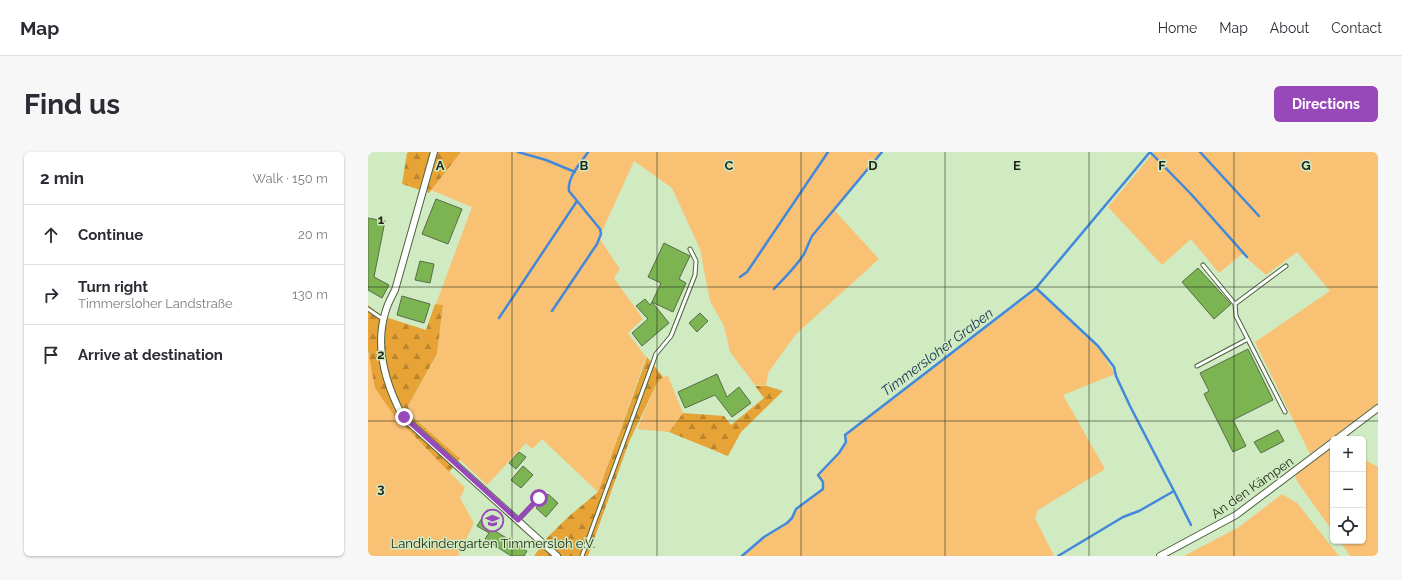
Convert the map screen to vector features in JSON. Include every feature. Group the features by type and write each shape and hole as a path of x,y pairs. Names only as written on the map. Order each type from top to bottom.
{"street":[{"path":"434,152 395,290 386,310 384,320 381,354 393,398 404,417 557,556"},
{"path":"1342,436 1378,408"},
{"name":"An den Kämpen","path":"1160,556 1236,515 1330,444"}],"lane":[{"path":"582,556 656,354 671,336 695,275 696,261 690,249"},
{"path":"1203,266 1235,304 1236,316 1285,412"},
{"path":"1235,304 1286,266"},
{"path":"368,309 384,320"},
{"path":"1197,366 1248,339"},
{"path":"518,520 539,498"}],"shaded area":[{"path":"461,152 882,152 835,211 879,259 796,334 768,373 766,386 755,385 730,352 724,326 710,301 700,249 672,188 634,161 599,238 620,269 614,278 643,319 628,333 646,357 598,492 542,439 532,449 526,443 487,485 412,415 408,406 437,355 443,305 436,304 472,207 431,190"},
{"path":"1154,152 1378,152 1378,403 1334,436 1330,436 1330,439 1310,454 1255,342 1330,291 1297,252 1266,275 1242,254 1219,273 1191,239 1162,265 1108,207"},
{"path":"1036,290 1100,350 1115,374 1063,395 1105,469 1038,510 1035,518 1054,556 743,556 765,538 787,524 793,518 797,510 824,489 823,481 819,475 840,453 847,443 846,435"},
{"path":"368,355 370,355 393,414 465,488 460,498 474,523 458,556 368,556"},
{"path":"668,376 683,413 669,432 637,429 657,383 663,377"},
{"path":"1330,448 1330,528 1297,481 1295,475"},
{"path":"1366,461 1378,467 1378,556 1350,556 1342,544 1366,544"},
{"path":"1282,494 1297,503 1339,556 1184,556 1239,527"}],"green space":[{"path":"461,152 429,193 402,184 407,153"},
{"path":"435,304 443,305 437,354 408,406 411,415 460,459 449,472 393,414 375,388 368,350 368,305 382,316 426,330"},
{"path":"647,357 663,377 657,383 629,442 588,556 534,556 547,538 568,517 598,492"},
{"path":"755,386 767,386 783,391 741,432 728,456 669,432 683,413 724,416 731,425 764,398"}],"building":[{"path":"436,199 462,209 448,244 422,234"},
{"path":"368,218 385,221 374,277 389,285 382,298 368,290"},
{"path":"664,243 690,256 679,279 686,283 673,312 652,302 661,283 648,277"},
{"path":"420,261 434,264 430,283 415,280"},
{"path":"1198,268 1231,304 1214,319 1182,282"},
{"path":"402,296 430,304 424,323 397,315"},
{"path":"645,299 650,305 652,302 669,323 642,346 632,333 648,319 636,306"},
{"path":"700,313 708,321 697,332 689,323"},
{"path":"1248,349 1273,400 1233,420 1246,446 1233,452 1204,394 1209,391 1200,373"},
{"path":"717,374 727,397 739,387 751,403 732,417 715,395 685,408 678,392"},
{"path":"1278,430 1284,441 1261,453 1254,442"},
{"path":"519,452 526,457 516,469 509,463"},
{"path":"523,466 533,475 521,488 511,480"},
{"path":"548,494 558,503 546,517 536,508"},
{"path":"487,510 499,518 492,529 527,551 524,556 511,556 485,539 489,533 477,526"}],"waterway":[{"path":"518,152 546,160 575,172"},
{"path":"552,311 597,244 601,234 600,229 569,191 572,175 588,152"},
{"path":"740,277 747,272 828,152"},
{"path":"774,289 801,259 812,236 882,152"},
{"path":"1150,152 1191,194 1247,257"},
{"name":"Timmersloher Graben","path":"742,556 764,537 787,523 792,518 796,509 823,489 823,482 818,475 839,453 846,442 845,435 1036,288 1150,152"},
{"path":"1200,152 1259,216"},
{"path":"499,318 577,201"},
{"path":"1036,288 1098,346 1114,367 1116,376 1130,406 1174,491 1139,511 1123,517 1058,556"},
{"path":"1174,491 1191,525"}],"place":[{"name":"Landkindergarten Timmersloh e.V.","path":"493,521"}],"route":[{"path":"404,417 518,520 539,498"}]}
